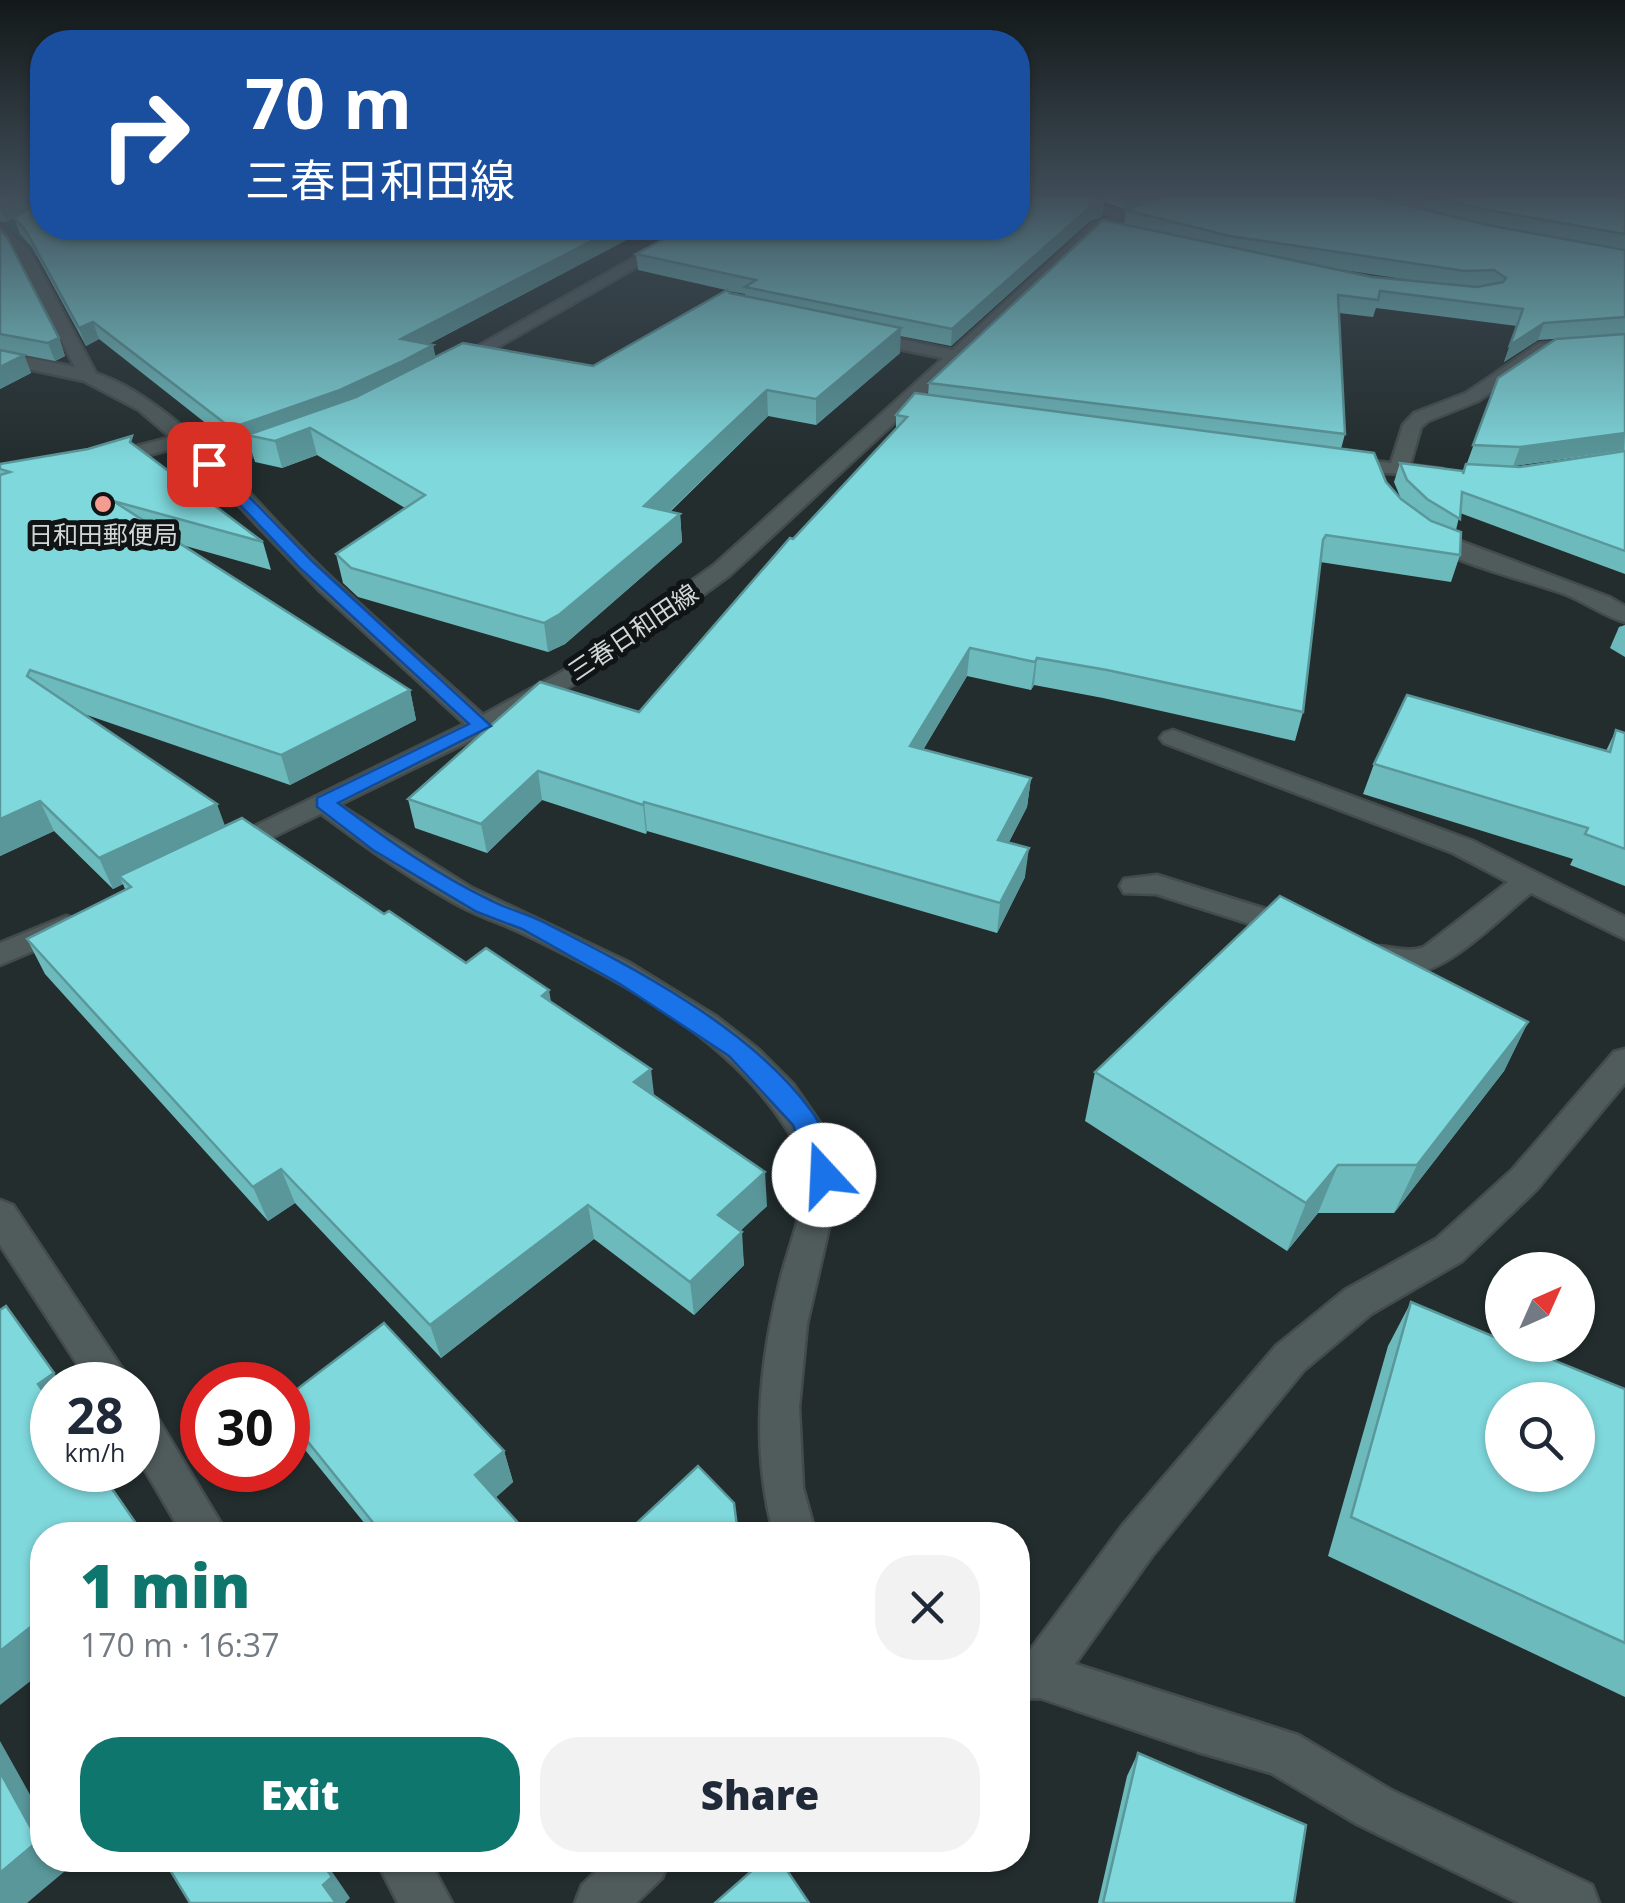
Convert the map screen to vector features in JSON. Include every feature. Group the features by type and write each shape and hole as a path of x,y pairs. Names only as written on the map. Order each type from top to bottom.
{"street":[{"path":"41,285 89,377"},
{"path":"440,372 591,285"},
{"name":"三春日和田線","path":"200,864 481,726 607,653 722,570 913,409 957,356 1034,285"},
{"path":"847,333 957,356"},
{"path":"1384,494 1388,469 1412,425 1421,417 1472,396 1544,348 1625,342"},
{"path":"0,358 89,377 116,388 184,440 307,566 481,726"},
{"path":"209,464 308,432"},
{"path":"86,465 184,440"},
{"path":"1326,462 1460,475"},
{"path":"1399,516 1429,536 1498,567 1590,597 1625,615"},
{"path":"1173,738 1464,847 1625,928"},
{"path":"324,802 380,845 485,907 530,924 690,1016 738,1049 803,1119 824,1175 788,1324 779,1407 782,1488 791,1522"},
{"path":"1134,886 1157,884 1246,910 1331,943 1392,960 1416,962 1435,954 1529,880"},
{"path":"0,956 82,919"},
{"path":"1030,1675 1290,1358 1358,1302 1449,1250 1525,1179 1625,1060"},
{"path":"0,1215 98,1362"},
{"path":"160,1458 200,1522"},
{"path":"1030,1676 1281,1752 1374,1807 1574,1903"},
{"path":"409,1872 427,1903"},
{"path":"600,1903 632,1872"}],"building":[{"path":"0,285 32,285 59,338 48,343 0,334"},
{"path":"55,285 506,285 401,339 433,345 401,362 340,390 231,428 93,322 79,328"},
{"path":"748,285 1002,285 952,329 745,287"},
{"path":"1034,285 1625,285 1625,317 1544,323 1510,345 1523,309 1380,291 1378,300 1338,295 1345,434 929,383"},
{"path":"727,290 901,328 816,399 767,390 644,506 680,514 544,623 351,568 336,554 425,495 310,428 275,441 247,435 356,397 463,343 593,366"},
{"path":"1625,334 1625,433 1520,447 1473,445 1498,378 1556,339"},
{"path":"0,350 24,355 0,367"},
{"path":"915,393 1374,453 1386,482 1401,499 1431,521 1461,532 1460,555 1326,535 1303,712 1107,670 1037,658 1035,662 970,648 910,746 1031,778 998,840 1029,848 1000,903 644,802 643,805 538,771 481,824 408,799 540,682 639,712 790,538 907,417 896,415"},
{"path":"132,436 130,442 263,542 113,501 410,690 281,755 30,670 27,676 217,804 99,858 40,801 0,819 0,475 10,472 0,469 0,464 88,449"},
{"path":"1625,451 1625,551 1462,492 1460,519 1427,499 1407,480 1400,463 1463,474 1466,464 1520,467"},
{"path":"1407,695 1610,752 1616,730 1625,733 1625,849 1585,834 1588,828 1374,764"},
{"path":"242,818 384,914 389,911 466,963 486,948 549,990 542,996 651,1069 634,1082 765,1172 718,1215 742,1232 690,1282 588,1205 430,1325 281,1169 253,1187 27,939 131,887 119,876"},
{"path":"1280,896 1528,1022 1417,1165 1338,1165 1306,1203 1095,1072"},
{"path":"1411,1302 1485,1333 1485,1362 1558,1362 1625,1389 1625,1643 1351,1517"},
{"path":"6,1306 46,1362 30,1362 30,1492 114,1492 135,1522 30,1522 30,1627 0,1651 0,1310"},
{"path":"384,1323 504,1451 475,1475 517,1522 373,1522 310,1444 310,1379"},
{"path":"698,1466 734,1503 736,1522 638,1522"},
{"path":"1138,1753 1306,1825 1294,1903 1103,1903"},
{"path":"0,1772 30,1826 30,1848 0,1873"},
{"path":"171,1872 328,1872 332,1877 323,1885 336,1903 190,1903"},
{"path":"750,1872 788,1872 809,1903 715,1903"}],"place":[{"name":"日和田郵便局","path":"103,504"}],"route":[{"path":"209,464 307,566 481,726 324,802 380,845 485,907 530,924 628,978 738,1049 803,1119 824,1175"}]}
